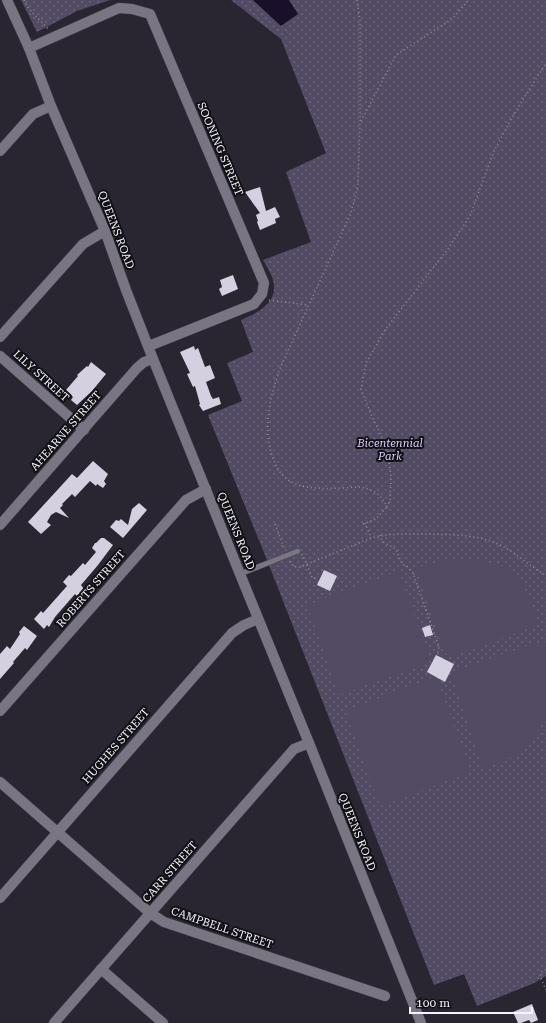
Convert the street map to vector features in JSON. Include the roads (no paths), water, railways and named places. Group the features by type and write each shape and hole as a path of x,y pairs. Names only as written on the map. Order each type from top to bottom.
{"street":[{"name":"QUEENS ROAD","path":"7,0 29,48 51,106 105,231 148,346 421,1023"},
{"name":"SOONING STREET","path":"29,48 119,8 132,9 150,14 264,283 261,295 254,304 148,346"},
{"path":"0,151 33,114 51,106"},
{"path":"0,337 82,244 105,231"},
{"name":"LILY STREET","path":"0,356 84,430"},
{"name":"AHEARNE STREET","path":"0,525 137,368 144,362 154,359"},
{"name":"ROBERTS STREET","path":"0,711 186,500 206,489"},
{"name":"HUGHES STREET","path":"0,898 232,632 244,624 258,619"},
{"name":"CARR STREET","path":"54,1023 294,749 309,743"},
{"name":"CAMPBELL STREET","path":"0,782 150,914 164,922 385,996"},
{"path":"101,969 163,1023"}],"lane":[{"path":"240,574 299,550"}],"park label":[{"name":"Bicentennial Park","path":"390,449"}]}
